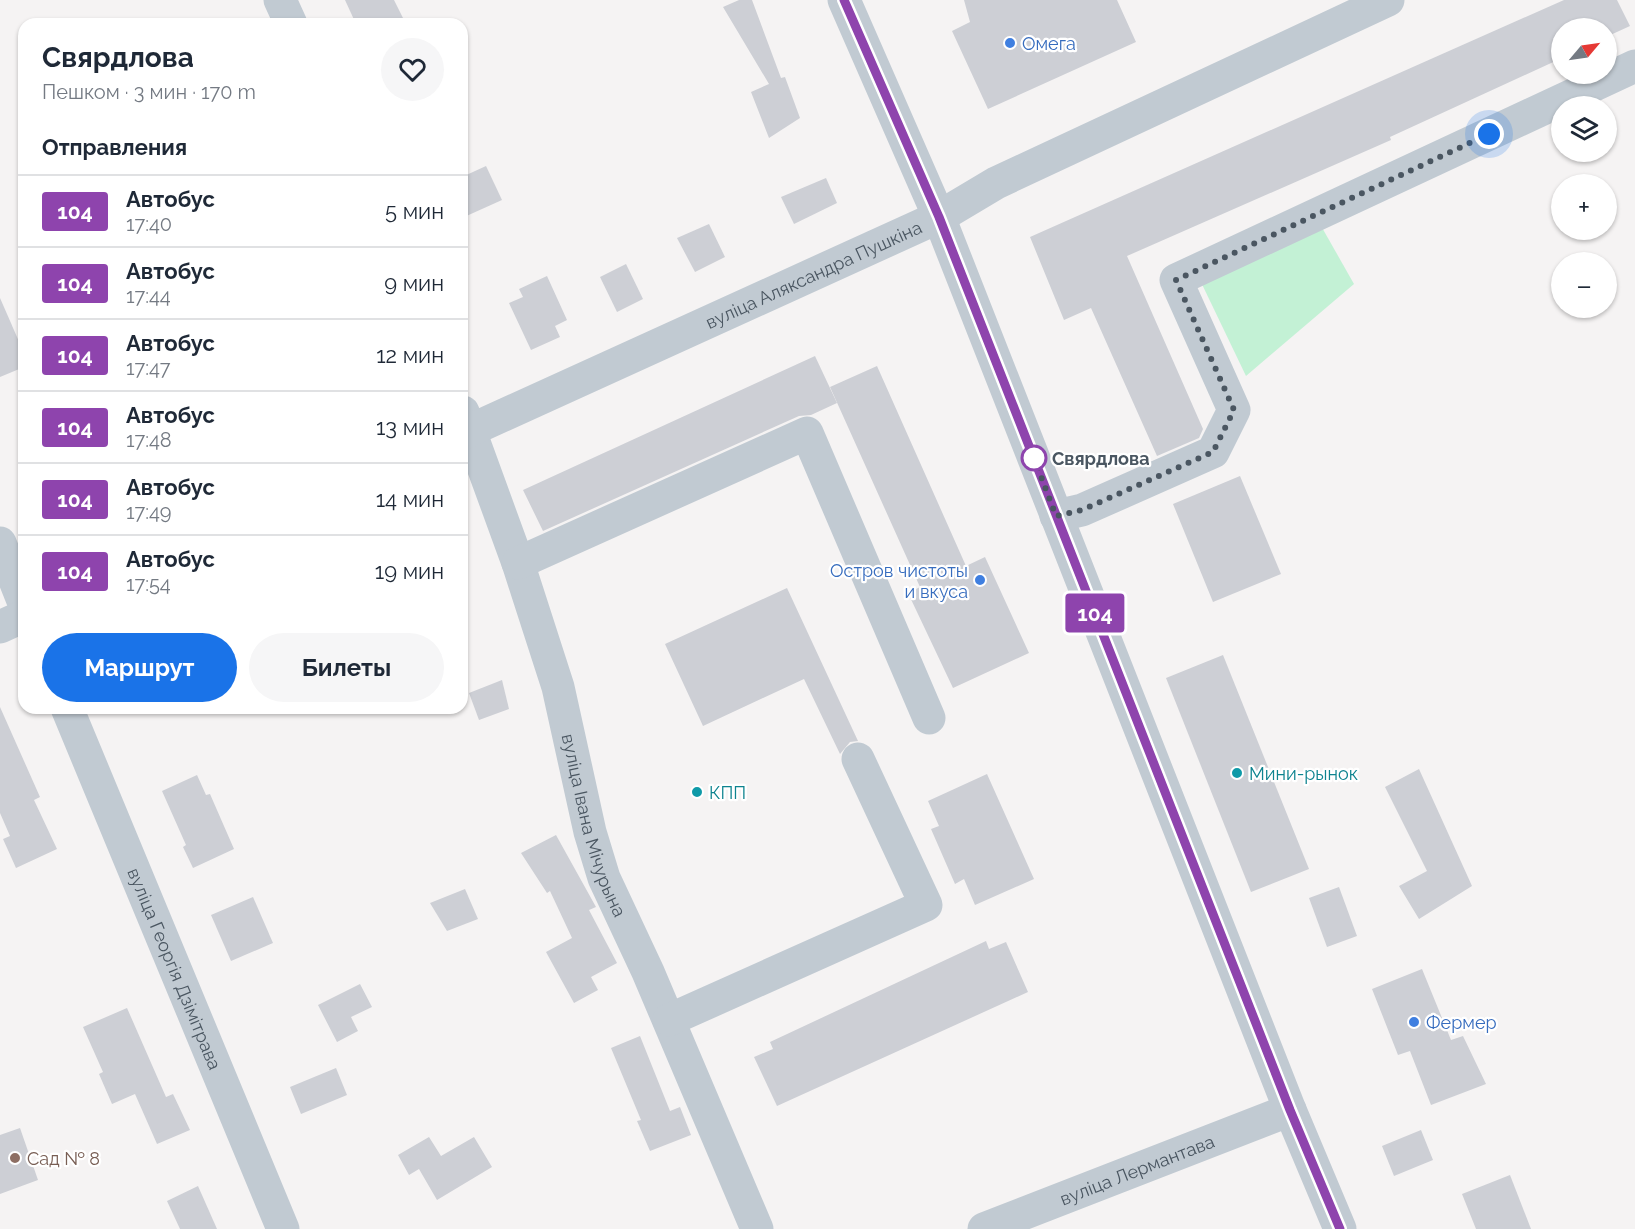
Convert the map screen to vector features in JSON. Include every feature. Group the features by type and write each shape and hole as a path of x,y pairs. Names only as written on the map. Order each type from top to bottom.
{"street":[{"path":"280,0 288,18"},
{"path":"844,0 939,217 1290,1110 1340,1229"},
{"name":"вуліца Аляксандра Пушкіна","path":"468,424 939,217 996,183 1388,0"},
{"path":"1056,516 1082,510 1213,452 1234,410 1176,280 1635,66"},
{"name":"вуліца Івана Мічурына","path":"468,433 518,563 558,687 590,832 604,878 669,1020 757,1229"},
{"path":"518,563 807,433 929,718"},
{"path":"0,543 18,588"},
{"path":"0,627 18,619"},
{"name":"вуліца Георгія Дзімітрава","path":"69,714 283,1229"},
{"path":"669,1020 926,905 858,759"},
{"name":"вуліца Лермантава","path":"984,1229 1290,1110"}],"green space":[{"path":"1316,217 1354,284 1246,376 1199,278"}],"building":[{"path":"345,0 394,0 403,18 353,18"},
{"path":"739,0 752,0 781,78 785,77 800,118 769,138 751,92 769,84 723,7"},
{"path":"964,0 1117,0 1136,42 988,109 952,31 970,22"},
{"path":"1564,0 1617,0 1630,26 1617,32 1617,18 1551,18 1551,63 1390,137 1391,140 1127,256 1203,429 1199,438 1157,456 1091,308 1064,320 1030,237"},
{"path":"486,166 502,200 468,215 468,174"},
{"path":"826,178 837,203 794,224 781,197"},
{"path":"709,224 725,257 695,272 677,238"},
{"path":"626,264 643,299 617,312 600,277"},
{"path":"547,276 567,320 555,326 560,337 531,350 509,303 523,297 519,289"},
{"path":"0,298 18,339 18,370 0,377"},
{"path":"815,356 837,403 811,415 799,416 543,531 523,490"},
{"path":"877,366 966,566 985,557 1029,653 953,688 908,593 920,587 830,387"},
{"path":"1240,476 1281,574 1213,602 1173,504"},
{"path":"787,588 858,741 850,742 840,754 804,679 703,726 665,644"},
{"name":"Мини-рынок","path":"1223,655 1309,869 1251,892 1166,678"},
{"path":"502,680 509,709 479,720 469,693"},
{"path":"0,707 40,797 34,800 57,849 16,868 3,839 10,836 0,813"},
{"path":"1419,769 1472,886 1419,919 1399,886 1427,871 1385,787"},
{"path":"987,774 1034,879 975,905 964,879 955,884 931,829 939,826 928,801"},
{"path":"197,775 206,795 210,794 234,849 193,868 183,847 186,845 162,791"},
{"path":"556,835 596,907 589,910 617,963 591,977 598,990 574,1003 546,952 572,938 550,891 547,893 521,853"},
{"path":"1339,887 1357,936 1327,947 1309,898"},
{"path":"465,889 478,919 447,931 430,903"},
{"path":"253,897 273,943 231,961 211,915"},
{"path":"986,941 989,949 1006,942 1028,992 777,1106 754,1057 773,1049 770,1042"},
{"path":"1422,969 1451,1040 1463,1036 1486,1084 1431,1105 1410,1051 1398,1055 1372,989"},
{"path":"360,984 372,1007 351,1017 358,1031 337,1042 318,1005"},
{"path":"127,1008 166,1097 173,1094 190,1130 157,1144 135,1094 112,1104 99,1074 103,1072 83,1027"},
{"path":"640,1036 670,1111 680,1107 691,1135 650,1151 637,1121 641,1120 611,1048"},
{"path":"336,1068 347,1095 301,1114 290,1087"},
{"name":"Сад № 8","path":"20,1128 38,1180 0,1194 0,1135"},
{"path":"1421,1130 1433,1160 1394,1176 1382,1146"},
{"path":"429,1137 441,1156 474,1137 492,1167 437,1200 419,1169 409,1175 398,1155"},
{"path":"1510,1175 1531,1229 1476,1229 1462,1194"},
{"path":"198,1186 217,1229 180,1229 167,1201"}],"bus line":[{"name":"104","path":"844,0 939,217 1290,1110 1340,1229"}],"place":[{"name":"Омега","path":"1010,43"},
{"name":"Свярдлова","path":"1034,458"},
{"name":"Остров чистоты и вкуса","path":"980,580"},
{"name":"Мини-рынок","path":"1237,773"},
{"name":"КПП","path":"697,792"},
{"name":"Фермер","path":"1414,1022"},
{"name":"Сад № 8","path":"15,1158"}],"route":[{"path":"1034,458 1056,516 1082,510 1213,452 1234,410 1176,280 1489,134"}]}
